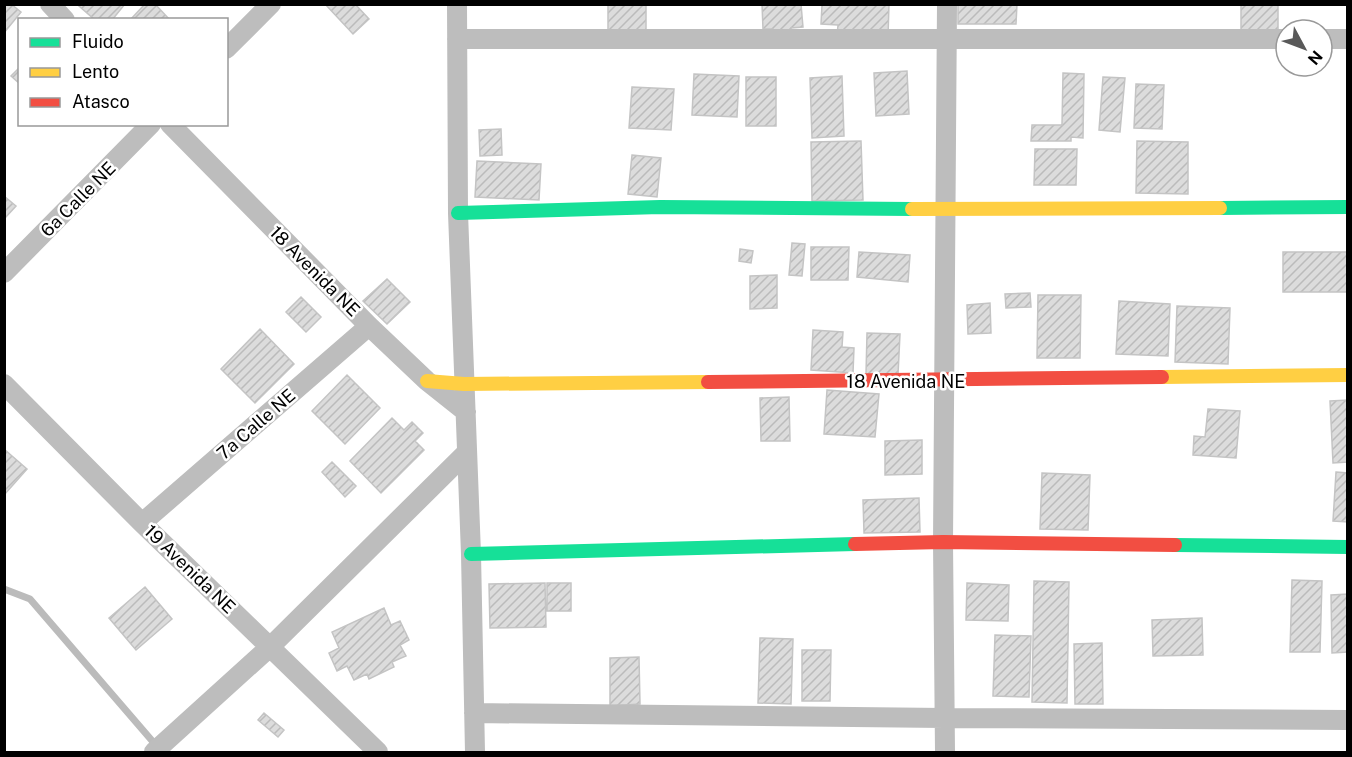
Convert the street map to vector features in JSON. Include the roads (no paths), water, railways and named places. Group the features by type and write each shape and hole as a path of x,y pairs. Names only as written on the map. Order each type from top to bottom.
{"street":[{"path":"50,4 63,18"},
{"path":"228,47 271,4"},
{"path":"457,4 458,213 471,554 475,753"},
{"path":"945,753 943,542 947,4"},
{"path":"457,39 1274,39"},
{"name":"6a Calle NE","path":"4,273 149,126"},
{"name":"18 Avenida NE","path":"172,126 369,326 427,381 466,412"},
{"path":"458,213 660,207 945,209 1347,207"},
{"name":"7a Calle NE","path":"142,523 369,326"},
{"name":"18 Avenida NE","path":"427,381 464,384 1347,375"},
{"name":"19 Avenida NE","path":"4,384 142,523 270,646 369,750"},
{"path":"153,753 270,646 467,452"},
{"path":"471,554 943,542 1347,547"},
{"path":"474,713 1347,720"}],"waterway":[{"path":"4,589 30,599 154,743"}]}
